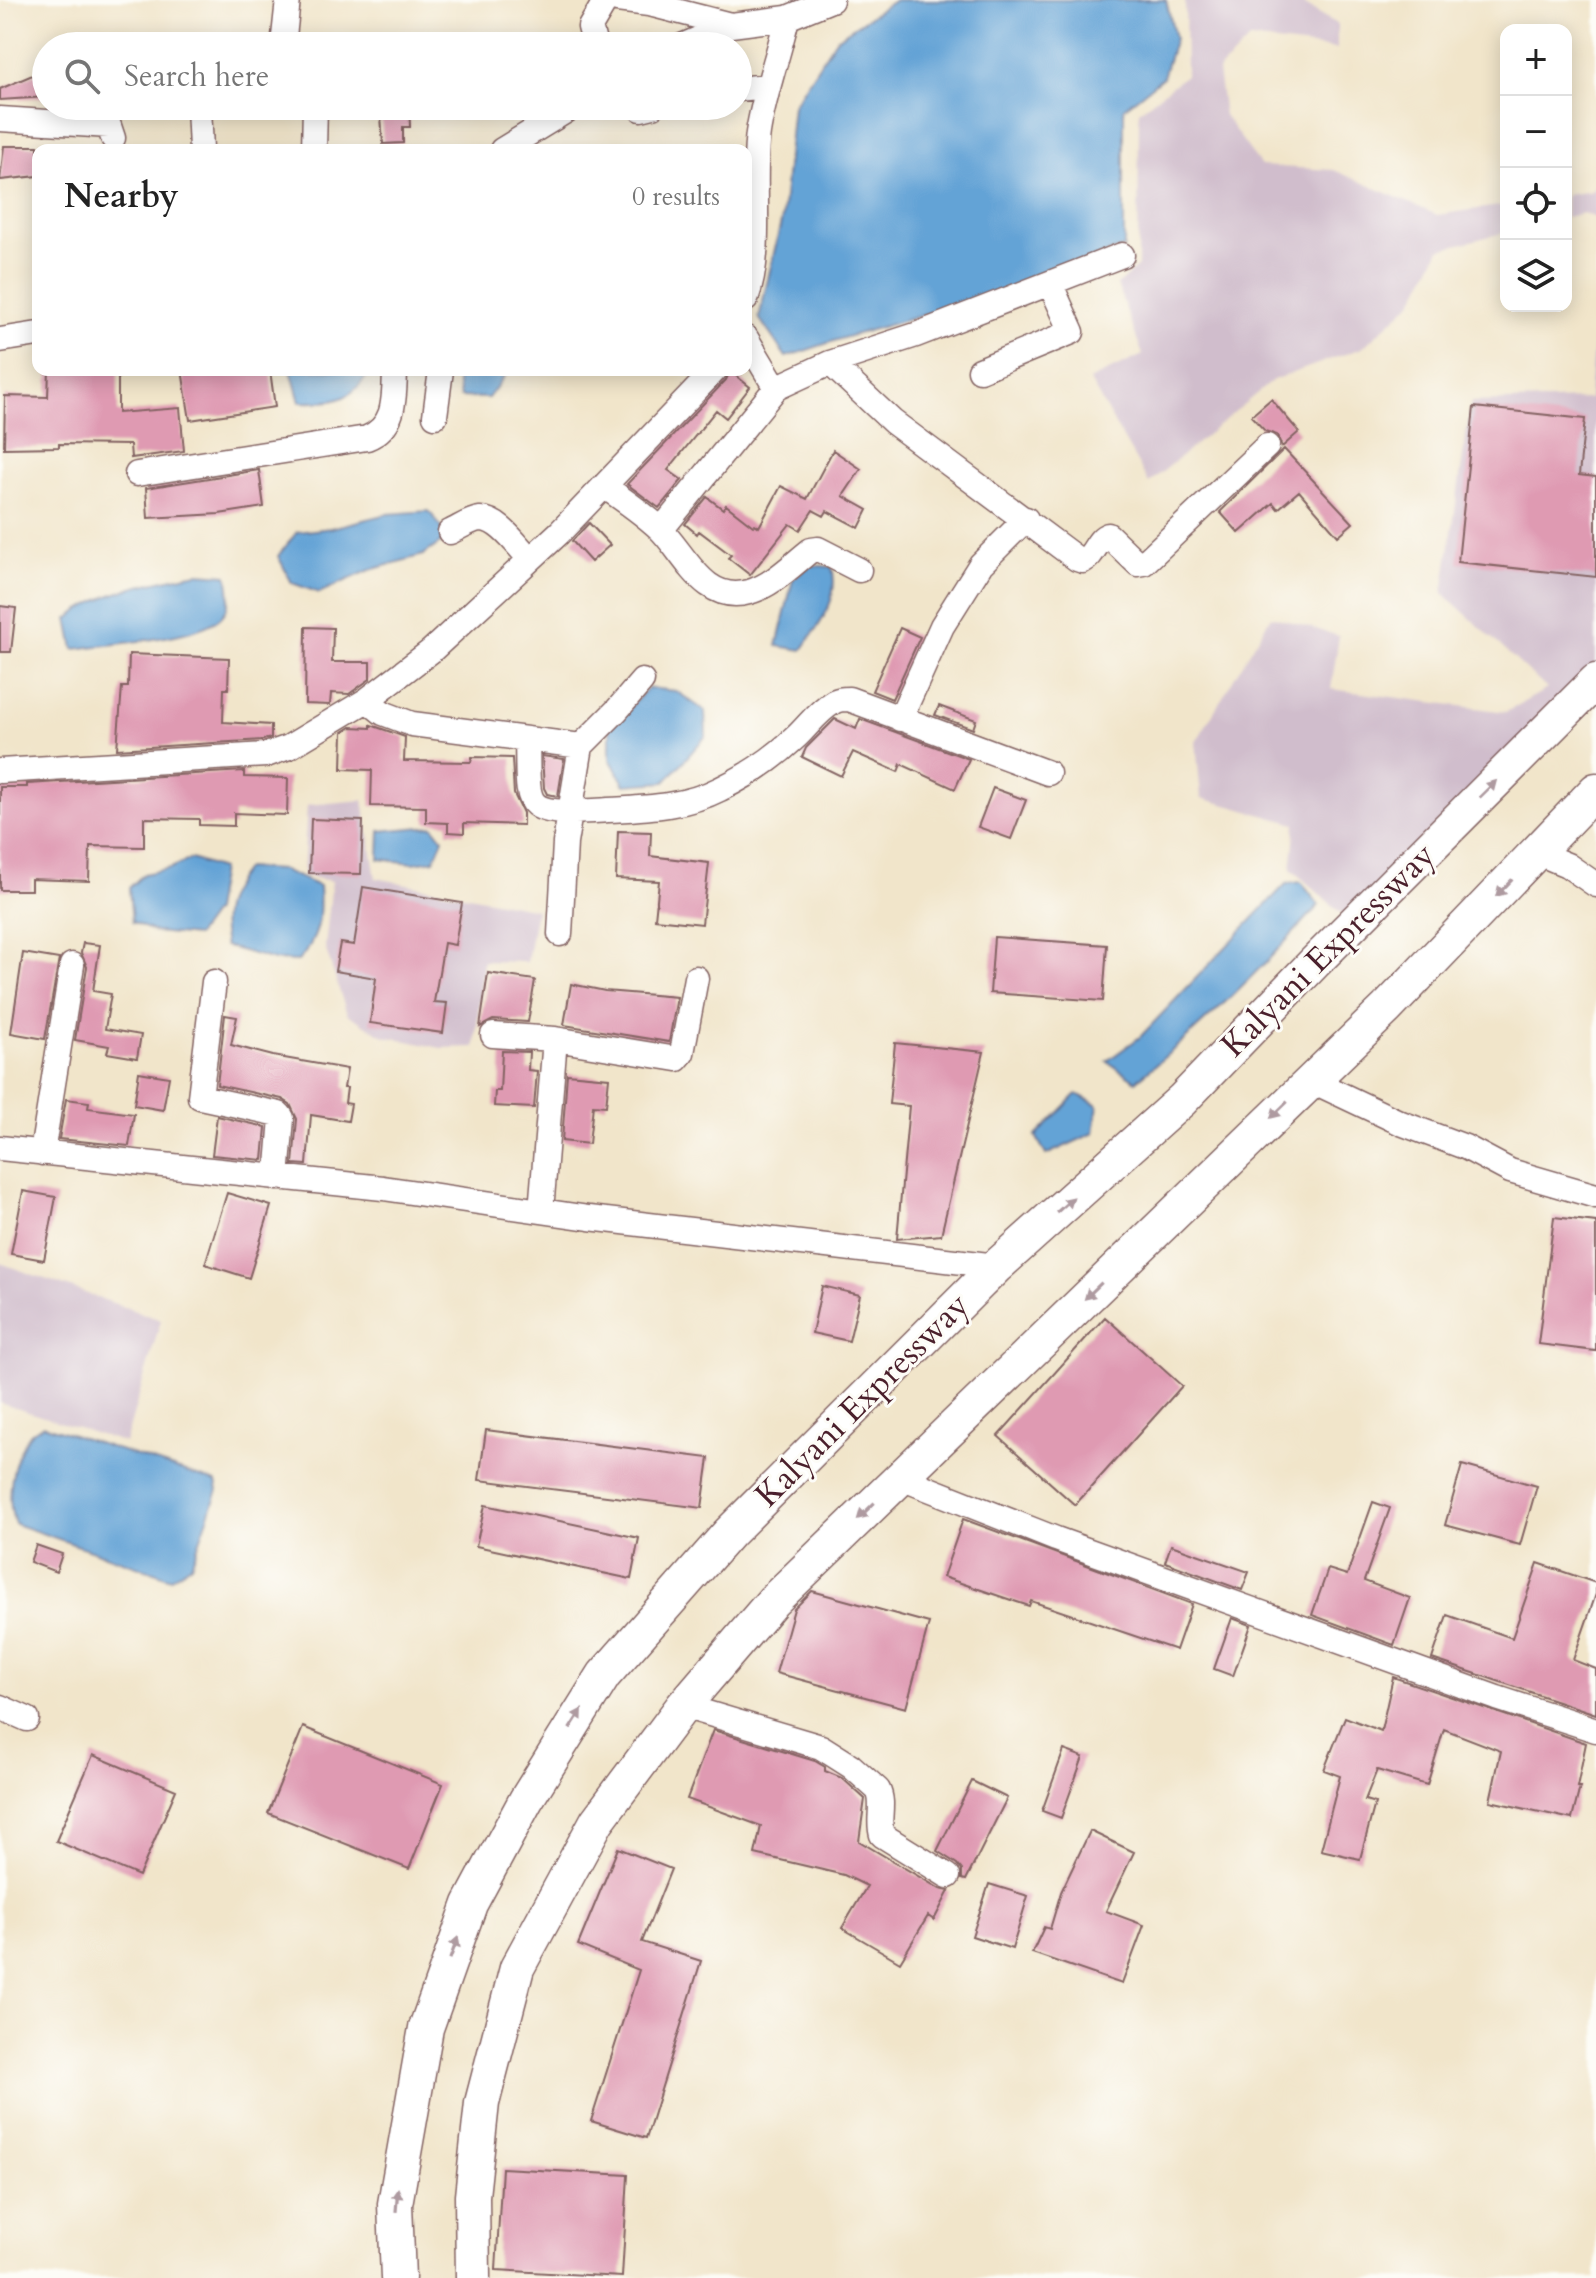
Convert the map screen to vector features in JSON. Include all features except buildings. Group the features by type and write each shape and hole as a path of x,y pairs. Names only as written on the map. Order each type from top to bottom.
{"highway":[{"name":"Kalyani Expressway","path":"398,2278 395,2204 426,2028 470,1904 526,1800 604,1675 729,1533 997,1266 1182,1100 1596,681"},
{"path":"473,2278 472,2196 482,2103 517,1968 597,1821 683,1706 773,1601 1387,1008 1596,790"}],"street":[{"path":"285,32 288,0"},
{"path":"591,32 590,27 606,0"},
{"path":"617,0 682,6 731,25"},
{"path":"715,32 731,25 787,18 831,0"},
{"path":"752,197 758,134 767,86 787,18"},
{"path":"752,88 767,86"},
{"path":"0,119 109,126 113,138"},
{"path":"200,120 201,144"},
{"path":"314,144 315,120"},
{"path":"512,144 551,120"},
{"path":"661,530 776,388 830,363 916,335 1122,255"},
{"path":"980,370 1072,332 1050,283"},
{"path":"0,340 32,335"},
{"path":"752,348 776,388"},
{"path":"830,363 893,422 1083,561 1108,535 1141,564 1267,446"},
{"path":"137,474 367,438 381,432 390,419 394,376"},
{"path":"435,416 440,376"},
{"path":"0,771 266,755 289,747 367,700 431,651 604,486 709,376"},
{"path":"604,486 661,530 701,579 723,592 740,594 761,588 811,550 826,552 859,570"},
{"path":"900,719 942,626 957,601 981,564 1026,519"},
{"path":"450,532 475,520 486,520 500,529 530,559"},
{"path":"560,934 565,843 581,746 642,681"},
{"path":"527,739 528,792 532,803 546,811 658,807 716,791 794,740 830,703 842,699 1048,773"},
{"path":"367,700 383,713 412,724 581,746"},
{"path":"1538,853 1567,865 1596,885"},
{"path":"42,1153 72,965"},
{"path":"493,1035 555,1039 677,1059 682,1053 696,978"},
{"path":"214,982 200,1097 279,1114 282,1118 277,1178"},
{"path":"541,1211 555,1039"},
{"path":"1310,1080 1401,1123 1465,1147 1510,1171 1596,1196"},
{"path":"0,1148 383,1188 541,1211 997,1266"},
{"path":"901,1478 1044,1535 1497,1698 1596,1730"},
{"path":"683,1706 737,1720 836,1754 878,1790 882,1835 948,1876"},
{"path":"0,1707 27,1719"}],"shaded area":[{"path":"1185,0 1297,0 1337,24 1337,49 1250,39 1218,71 1224,115 1261,166 1334,170 1437,215 1500,206 1500,234 1440,249 1413,301 1362,348 1273,380 1149,483 1089,380 1143,355 1117,285 1138,266 1139,111 1186,75"},
{"path":"1596,184 1596,218 1583,213 1572,216 1572,194 1592,191"},
{"path":"1596,305 1596,680 1356,926 1291,869 1296,824 1201,798 1196,742 1271,616 1339,636 1331,689 1506,712 1547,689 1443,593 1471,402 1589,399"},
{"path":"363,800 376,878 536,909 527,962 483,961 475,1047 441,1048 384,1036 347,1014 325,947 332,881 303,876 307,805"},
{"path":"0,1263 161,1320 125,1443 0,1403"}],"water":[{"path":"895,0 1166,0 1175,38 1163,77 1124,108 1124,247 1015,289 786,357 759,318 782,218 793,105 836,39"},
{"path":"293,376 367,376 357,388 342,398 300,402"},
{"path":"456,376 504,376 488,398 460,397"},
{"path":"429,511 449,537 423,555 370,570 319,593 292,583 278,556 297,532 331,528 387,514"},
{"path":"811,565 832,567 833,590 827,611 802,650 777,646 793,579"},
{"path":"197,573 227,575 229,603 221,617 193,631 74,649 68,619 82,609 113,594"},
{"path":"648,688 676,691 705,711 706,736 665,782 625,785 610,759 610,728"},
{"path":"433,826 443,839 434,860 413,863 379,859 380,831"},
{"path":"191,859 221,869 214,911 196,936 155,932 132,922 129,888 144,874 171,868"},
{"path":"246,868 282,870 319,886 318,926 311,944 298,961 274,960 225,946 222,923 225,904"},
{"path":"1301,882 1319,905 1208,1019 1136,1081 1107,1061 1140,1037 1286,884"},
{"path":"1077,1094 1098,1105 1094,1133 1046,1155 1036,1136"},
{"path":"43,1425 216,1482 218,1490 191,1565 171,1578 15,1524 10,1491 14,1468 28,1437"}]}
